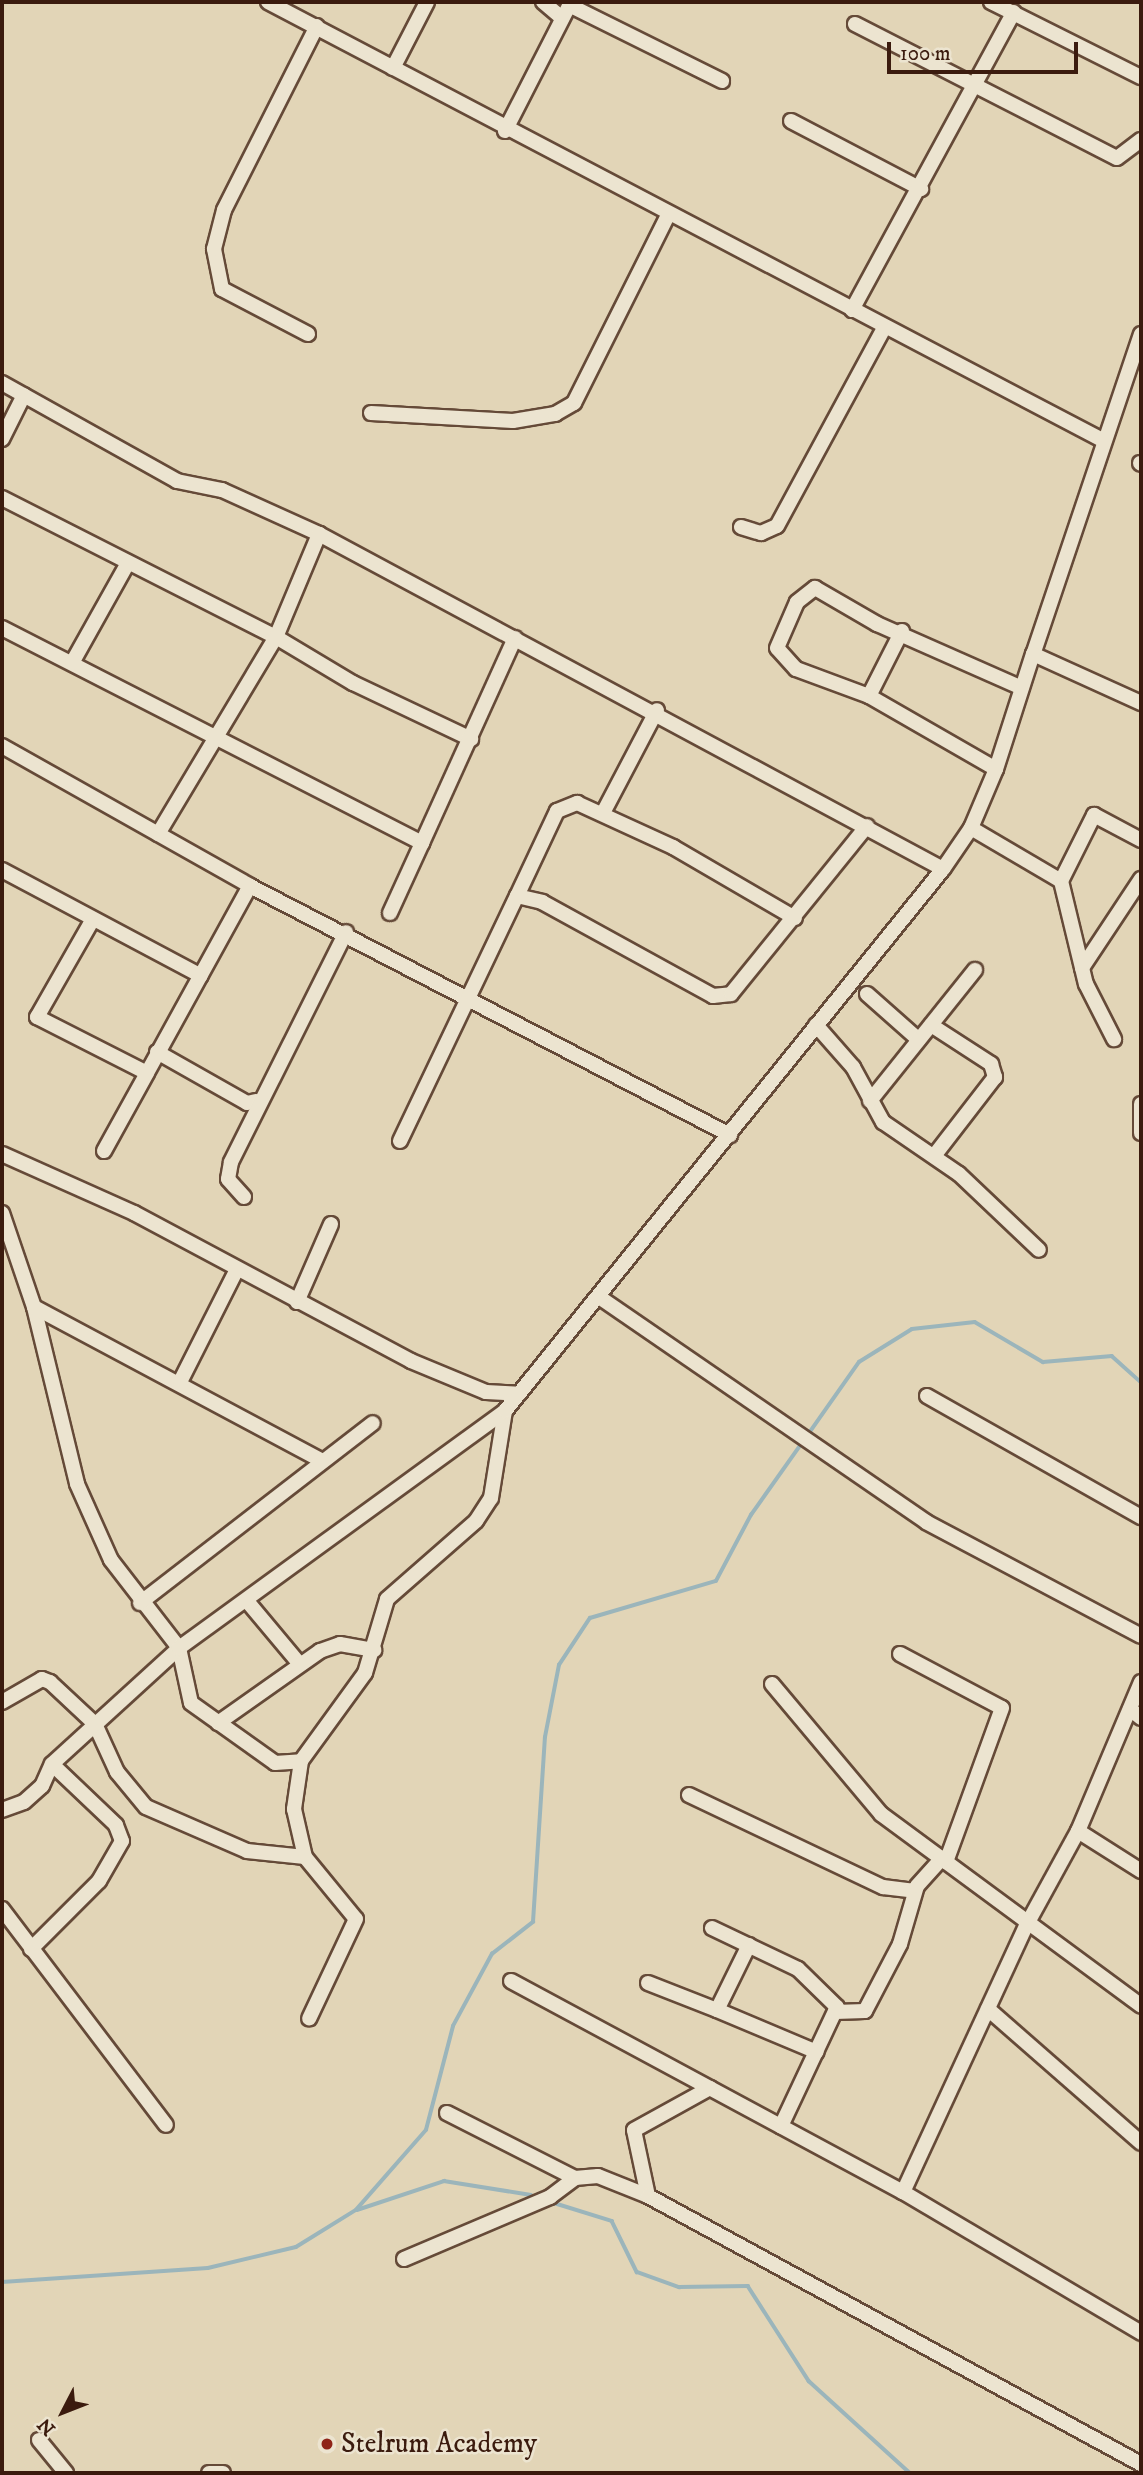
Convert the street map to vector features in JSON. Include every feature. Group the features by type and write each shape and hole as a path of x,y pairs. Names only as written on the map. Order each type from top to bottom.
{"street":[{"path":"268,2 317,26 505,131 1104,441"},
{"path":"393,68 427,2"},
{"path":"543,2 567,8 722,81"},
{"path":"991,2 1141,77"},
{"path":"505,131 567,8"},
{"path":"852,310 921,189 972,87 1014,12"},
{"path":"855,24 972,87 1117,158 1141,140"},
{"path":"308,334 222,289 214,249 224,210 317,26"},
{"path":"791,121 921,189"},
{"path":"371,413 513,421 555,414 574,403 668,215"},
{"path":"741,527 761,533 777,526 884,328"},
{"path":"2,1810 33,1794 52,1764 179,1648 247,1601 505,1410 943,869 971,828 996,769 1141,334"},
{"path":"2,383 177,481 222,490 319,534 657,710 943,869"},
{"path":"2,439 24,395"},
{"path":"2,498 276,637 353,683 471,739"},
{"path":"158,834 276,637 319,534"},
{"path":"72,663 128,563"},
{"path":"996,769 869,696 796,669 779,655 797,602 815,587 877,624 902,631 1022,688"},
{"path":"2,628 218,736 422,843"},
{"path":"869,696 902,631"},
{"path":"390,913 515,638"},
{"path":"1033,654 1141,703"},
{"path":"603,813 657,710"},
{"path":"2,746 250,886 346,932 730,1135"},
{"path":"400,1141 468,996 565,803 603,813 795,918"},
{"path":"1114,1039 1082,968 1061,881 1094,816 1141,840"},
{"path":"517,896 541,902 713,996 741,987 867,826"},
{"path":"971,828 1061,881"},
{"path":"2,870 201,976"},
{"path":"1082,968 1141,879"},
{"path":"104,1151 250,886"},
{"path":"93,919 37,1017 146,1073"},
{"path":"244,1197 228,1179 256,1101 346,932"},
{"path":"870,1101 975,970"},
{"path":"867,994 919,1040"},
{"path":"816,1025 853,1067 883,1122 933,1156 1039,1250"},
{"path":"931,1025 991,1064 995,1077 933,1156"},
{"path":"157,1052 247,1103 256,1101"},
{"path":"1141,1104 1141,1133"},
{"path":"2,1154 134,1213 236,1271 453,1381 519,1394"},
{"path":"2,1213 34,1307 77,1484 111,1560 140,1603 179,1648 191,1703 275,1763 301,1761"},
{"path":"297,1302 331,1224"},
{"path":"180,1382 236,1271"},
{"path":"599,1297 786,1426 808,1438 926,1522 1141,1636"},
{"path":"34,1307 180,1382 323,1461"},
{"path":"927,1396 1141,1517"},
{"path":"309,2019 356,1919 305,1857 295,1809 301,1761 355,1690 374,1650 379,1615 396,1587 476,1521 491,1498 500,1473 505,1410"},
{"path":"140,1603 373,1423"},
{"path":"247,1601 298,1662"},
{"path":"218,1723 298,1662 340,1644 374,1650"},
{"path":"835,2012 865,2011 900,1944 915,1891 944,1860 1002,1708 900,1654"},
{"path":"2,1702 42,1679 95,1724 117,1772 146,1807 247,1851 305,1857"},
{"path":"903,2192 1026,1926 1078,1831 1135,1713 1141,1682"},
{"path":"772,1684 881,1814 944,1860 1026,1926 1141,2006"},
{"path":"31,1949 99,1881 122,1841 116,1825 52,1764"},
{"path":"689,1795 883,1887 915,1891"},
{"path":"1078,1831 1141,1871"},
{"path":"2,1909 166,2125"},
{"path":"712,1928 798,1969 832,2000 835,2012 781,2126"},
{"path":"716,2010 749,1945"},
{"path":"510,1981 903,2192 1141,2333"},
{"path":"648,1983 817,2052"},
{"path":"988,2010 1141,2143"},
{"path":"648,2196 634,2130 710,2088"},
{"path":"447,2113 575,2178 598,2176 648,2196 1141,2464"},
{"path":"404,2259 550,2197 575,2178"},
{"path":"39,2440 66,2473"},
{"path":"209,2473 223,2473"}],"waterway":[{"path":"807,1436 859,1362 912,1329 975,1322 1043,1362 1112,1356 1141,1382"},
{"path":"2,2282 208,2268 296,2247 356,2210 426,2130 453,2026 492,1954 533,1922 545,1737 559,1665 590,1618 716,1581 751,1515 802,1443"},
{"path":"357,2210 444,2181 531,2195"},
{"path":"551,2202 612,2221 637,2272 679,2287 748,2286 809,2381 910,2473"}],"place":[{"name":"Stelrum Academy","path":"327,2444"}]}
